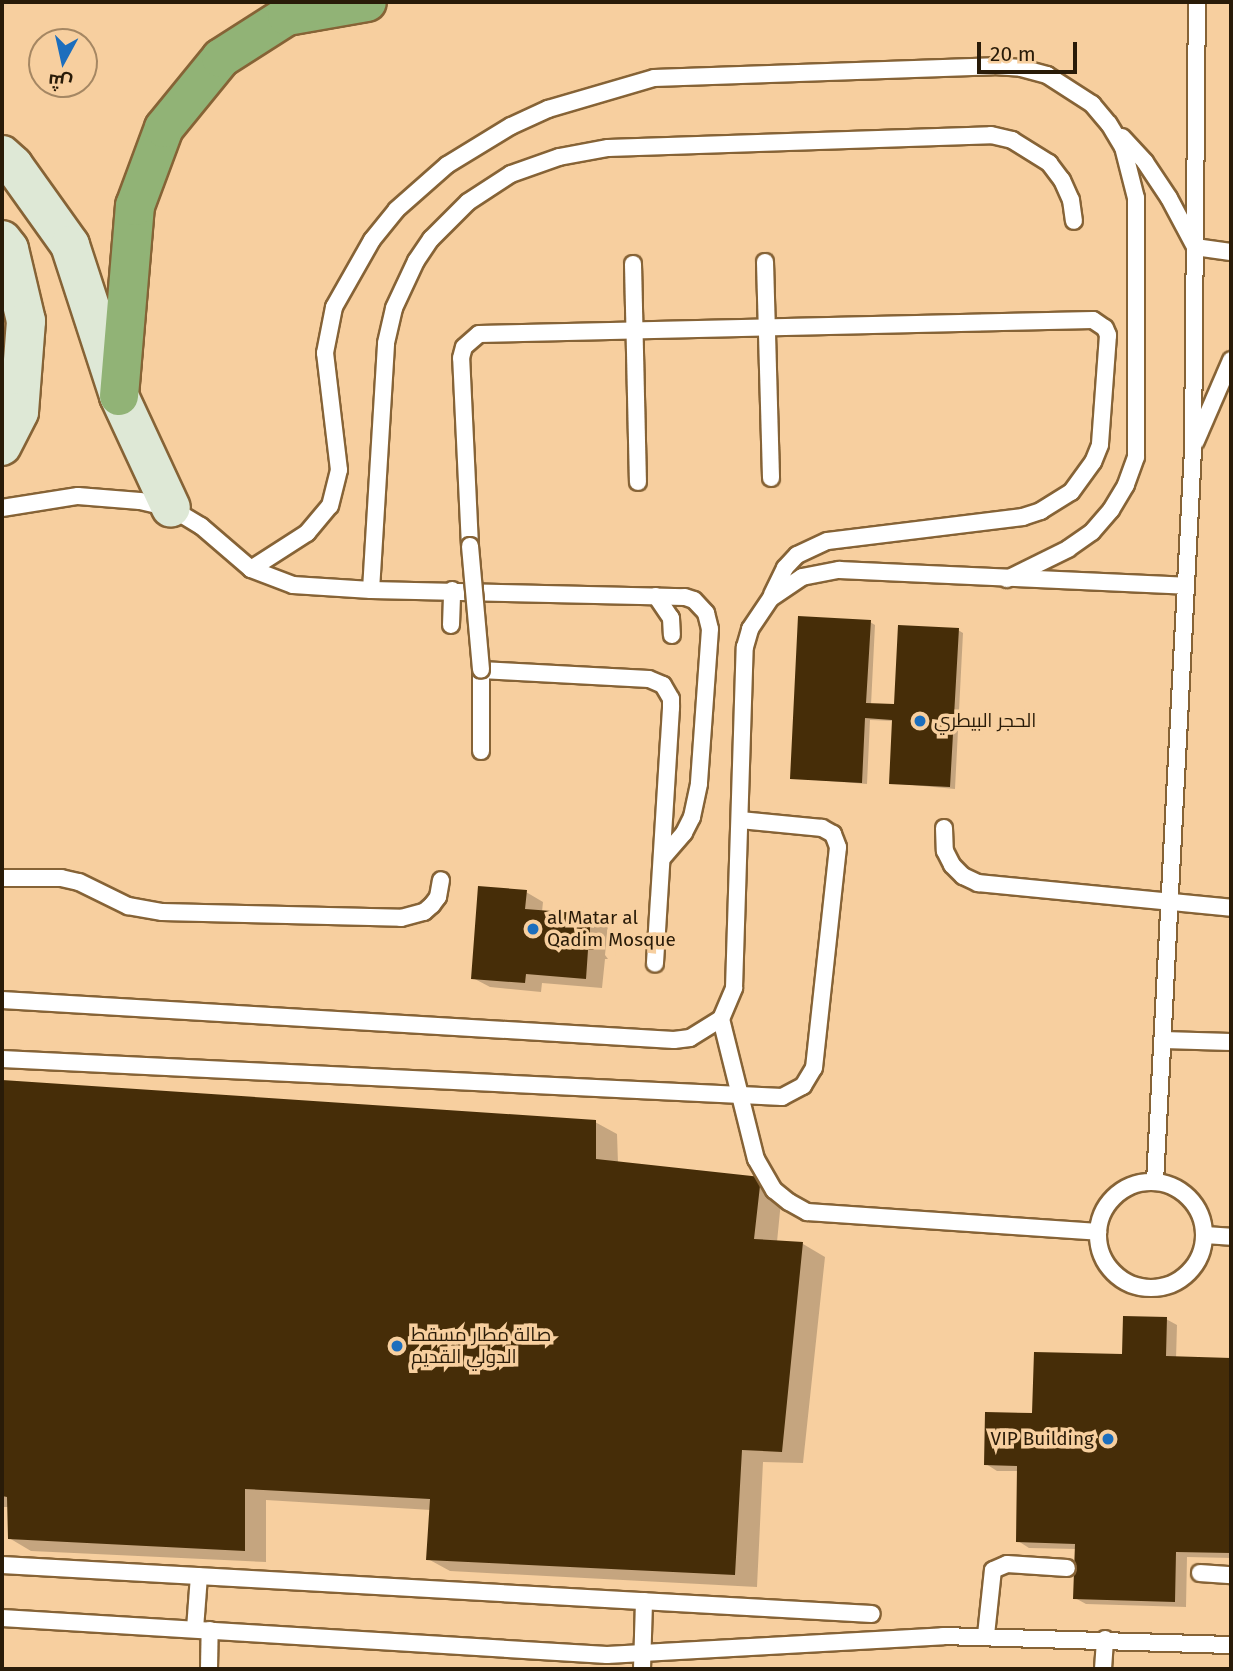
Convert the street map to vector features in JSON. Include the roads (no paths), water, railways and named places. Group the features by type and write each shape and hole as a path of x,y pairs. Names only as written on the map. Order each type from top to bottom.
{"highway":[{"path":"119,396 135,206 164,128 221,58 287,16 368,2"}],"street":[{"path":"2,155 13,164 70,245 119,396 171,508"},
{"path":"2,240 9,249 26,321 19,412 2,446"}],"lane":[{"path":"1155,1182 1193,449 1197,2"},
{"path":"251,569 313,527 330,506 337,489 339,470 326,353 334,307 351,272 380,230 447,164 511,126 582,97 654,78 994,66 1021,68 1047,75 1092,104 1145,162 1169,198 1195,247"},
{"path":"1007,579 1068,549 1092,532 1121,493 1136,457 1136,198 1123,146 1110,124"},
{"path":"371,590 386,343 394,308 409,272 431,239 468,202 511,174 559,157 608,148 991,135 1012,140 1049,163 1066,190 1074,221"},
{"path":"1195,247 1231,252"},
{"path":"765,262 771,478"},
{"path":"633,264 638,482"},
{"path":"2,1000 674,1040 690,1038 721,1019 734,988 745,646 750,629 771,598 777,582 797,555 827,541 1023,517 1041,511 1064,497 1083,478 1100,445 1108,335 1100,323 1093,320 479,334 464,348 461,358 470,546 481,670 481,751"},
{"path":"1193,449 1231,360"},
{"path":"2,508 78,496 140,500 171,508 201,526 251,569 293,585 371,590 685,597 694,600 706,612 710,629 697,801 684,832 662,858"},
{"path":"771,598 802,577 820,572 1186,586"},
{"path":"451,625 452,590"},
{"path":"656,596 671,618 672,635"},
{"path":"481,670 649,679 663,685 671,699 655,964"},
{"path":"2,1059 782,1097 793,1093 810,1078 814,1068 838,847 834,834 822,828 740,820"},
{"path":"944,828 946,851 952,865 963,876 978,883 1231,908"},
{"path":"2,878 61,878 79,882 128,906 162,912 401,918 424,912 432,905 438,897 441,880"},
{"path":"721,1019 763,1176 774,1190 807,1212 1098,1232"},
{"path":"1163,1040 1231,1042"},
{"path":"1155,1182 1171,1185 1184,1193 1202,1219 1205,1235 1202,1251 1194,1267 1167,1286 1150,1288 1133,1285 1118,1277 1107,1264 1098,1232 1101,1216 1110,1201 1130,1186 1155,1182"},
{"path":"1205,1235 1231,1237"},
{"path":"986,1635 993,1570 1007,1564 1067,1568"},
{"path":"2,1565 872,1614"},
{"path":"1200,1573 1231,1575"},
{"path":"199,1576 209,1669"},
{"path":"642,1662 644,1601"},
{"path":"2,1618 573,1653 642,1662 986,1635 1231,1644"},
{"path":"1103,1669 1105,1639"}],"place":[{"name":"الحجر البيطري","path":"920,721"},
{"name":"al Matar al Qadim Mosque","path":"533,929"},
{"name":"صالة مطار مسقط الدولي القديم","path":"397,1346"},
{"name":"VIP Building","path":"1108,1439"}]}
